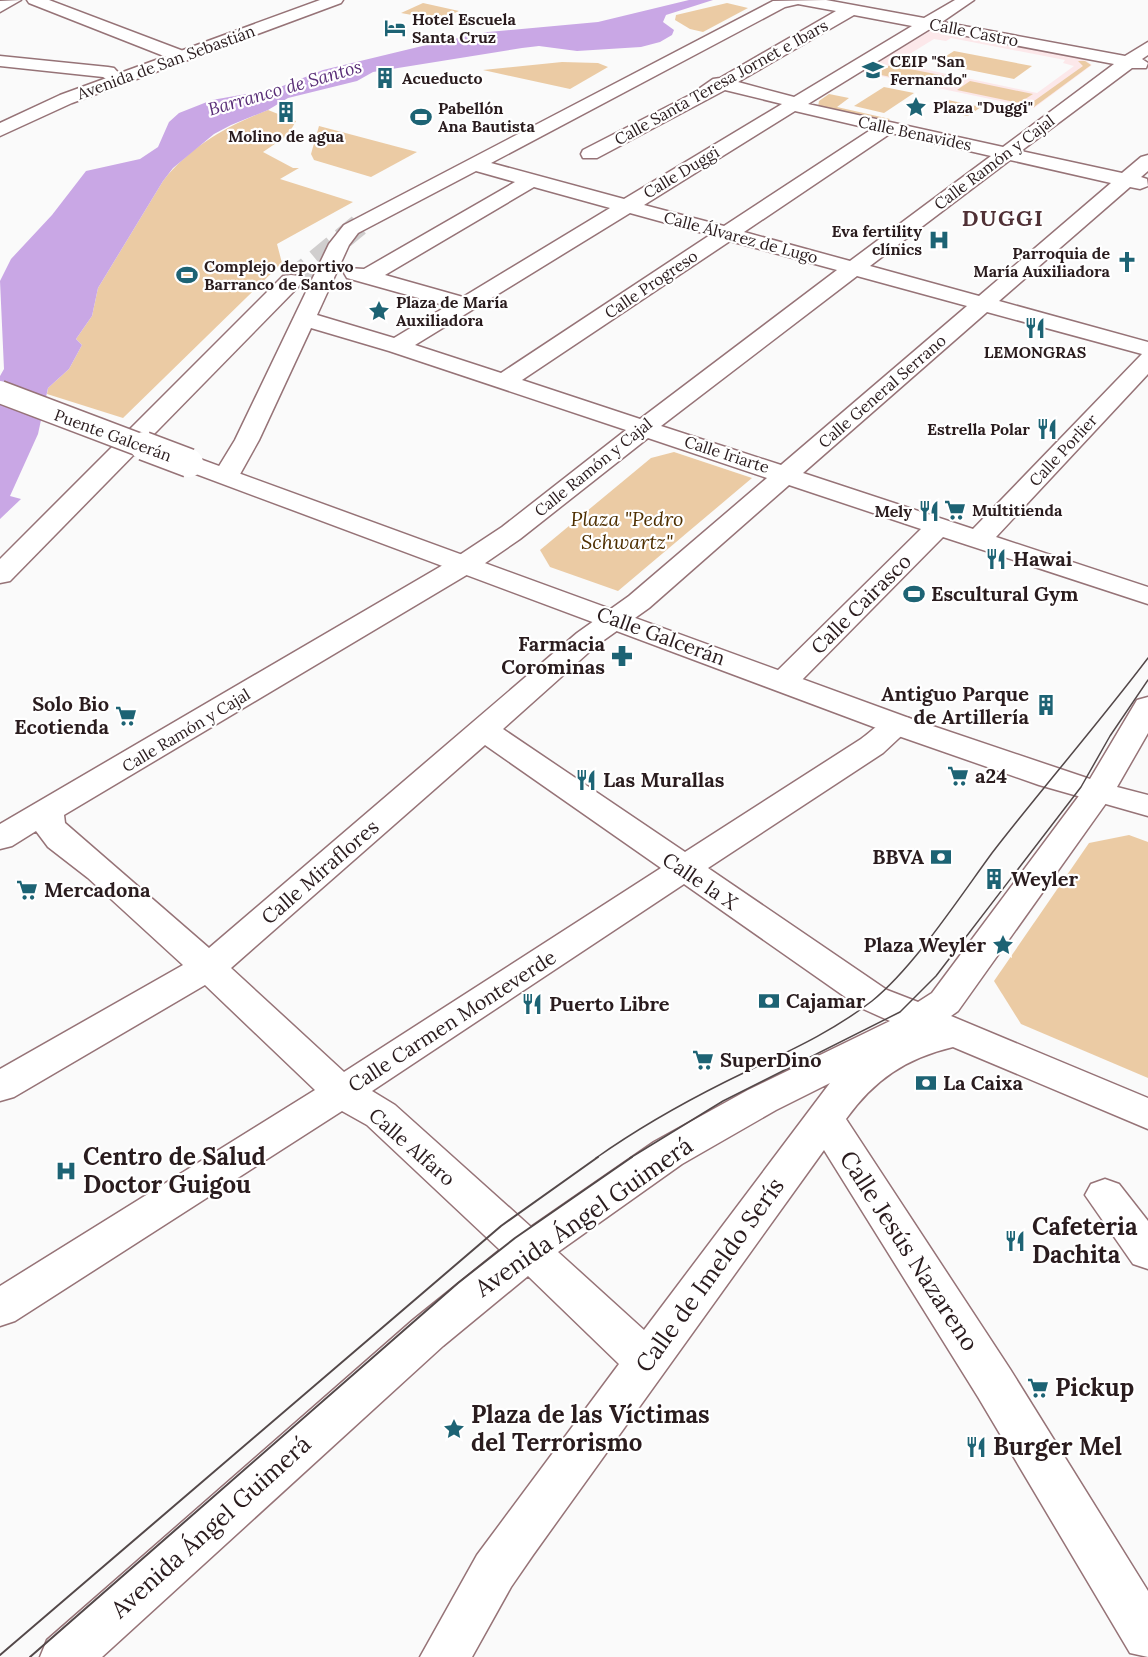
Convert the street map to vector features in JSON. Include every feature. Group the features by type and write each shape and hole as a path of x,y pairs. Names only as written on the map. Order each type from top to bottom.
{"street":[{"path":"0,8 13,0"},
{"path":"35,0 180,56"},
{"name":"Avenida de San Sebastián","path":"0,130 52,105 115,67 180,56 335,0"},
{"path":"226,476 247,440 343,237 361,222 779,4 795,0"},
{"name":"Calle Castro","path":"801,0 1148,66"},
{"name":"Calle Duggi","path":"397,345 966,0"},
{"name":"Calle Santa Teresa Jornet e Ibars","path":"590,154 852,9"},
{"path":"0,62 115,67 119,34"},
{"name":"Calle Ramón y Cajal","path":"2,837 47,813 465,564 511,533 623,446 643,426 1148,47"},
{"path":"642,77 663,81"},
{"name":"Calle Benavides","path":"684,85 712,88 718,98 788,108 888,127 1148,184"},
{"name":"Calle Progreso","path":"505,381 888,127"},
{"name":"Calle General Serrano","path":"613,618 639,602 1148,160"},
{"name":"Calle Álvarez de Lugo","path":"473,164 1148,349"},
{"path":"367,276 532,180"},
{"path":"331,265 464,304"},
{"path":"0,574 291,281"},
{"name":"Calle Iriarte","path":"304,321 322,322 397,345 1148,596"},
{"name":"Calle Porlier","path":"978,540 1148,360"},
{"name":"Puente Galcerán","path":"0,392 226,476"},
{"name":"Calle Galcerán","path":"226,476 898,725 1050,778 1148,807"},
{"name":"Calle Cairasco","path":"783,682 938,527"},
{"name":"Calle Miraflores","path":"0,1087 208,966 232,949 613,618"},
{"name":"Avenida Ángel Guimerá","path":"65,1657 428,1333 528,1251 668,1153 762,1100 941,1026 953,992 1098,792 1148,706"},
{"name":"Calle Carmen Monteverde","path":"0,1308 342,1092 684,870 872,746 898,725"},
{"name":"Calle la X","path":"484,730 874,999 900,1012 941,1026"},
{"name":"Calle Alfaro","path":"47,813 49,825 60,839 100,870 208,966 342,1092 381,1115 627,1341 644,1363"},
{"path":"941,1026 1148,1114"},
{"name":"Calle de Imeldo Serís","path":"450,1655 494,1571 644,1363 858,1075 871,1065 917,1043 941,1026"},
{"name":"Calle Jesús Nazareno","path":"825,1119 994,1383 1148,1636"},
{"path":"1105,1195 1148,1252"}],"shaded area":[{"path":"930,31 1081,57 1092,65 1034,108 861,72","holes":["951,38 1065,60 1063,63 1074,66 1037,93 895,63 934,39 946,41"]}],"green space":[{"path":"423,3 459,11 439,20 401,13"},
{"path":"727,3 748,8 703,32 690,29 675,20 676,15"},
{"path":"954,51 1032,66 1014,79 935,63"},
{"path":"1078,61 1085,61 1091,65 1034,107 1027,106 1083,66"},
{"path":"562,62 598,63 608,67 570,89 483,70"},
{"path":"890,65 950,77 936,86 876,74"},
{"path":"970,81 1033,94 1019,103 957,90"},
{"path":"884,87 914,93 884,113 854,106"},
{"path":"829,94 849,98 837,107 890,119 886,123 818,107 819,101"},
{"path":"948,100 981,107 968,116 935,110"},
{"name":"Complejo deportivo Barranco de Santos","path":"268,110 296,121 288,135 263,152 293,168 299,168 280,179 353,202 277,244 282,263 123,418 47,394 48,388 69,369 82,345 76,339 92,316 98,288 163,181 185,157 211,138"},
{"path":"319,126 417,152 371,177 314,160 311,154"},
{"name":"Plaza \"Pedro Schwartz\"","path":"674,452 752,478 618,591 550,567 540,550 651,458"},
{"path":"1129,835 1148,842 1148,1078 1021,1024 994,981 1089,843"}],"water":[{"name":"Barranco de Santos","path":"689,0 713,0 666,15 663,22 674,30 672,35 660,42 641,47 577,51 539,46 373,72 357,81 288,98 268,110 214,134 173,168 163,181 98,288 92,316 76,339 82,345 69,369 48,388 38,434 10,496 21,499 0,519 0,376 4,369 0,281 11,259 52,215 86,171 140,159 158,147 169,122 179,113 212,100 275,89 323,70 443,41 488,32 598,22"}],"tunnel":[{"path":"291,281 360,224"}],"tram line":[{"path":"596,1158 676,1108 837,1025 855,1014 888,987 920,951 992,853 1148,658"},
{"path":"630,1158 723,1101 900,1012 936,976 1081,787 1110,736 1148,680"},
{"path":"0,1655 501,1226 598,1157"},
{"path":"30,1657 458,1283 515,1238 632,1157"}],"place":[{"name":"Hotel Escuela Santa Cruz","path":"395,28"},
{"name":"CEIP \"San Fernando\"","path":"873,70"},
{"name":"Acueducto","path":"385,78"},
{"name":"Plaza \"Duggi\"","path":"916,107"},
{"name":"Molino de agua","path":"286,112"},
{"name":"Pabellón Ana Bautista","path":"421,117"},
{"name":"Eva fertility clínics","path":"939,240"},
{"name":"Parroquia de María Auxiliadora","path":"1127,262"},
{"name":"Complejo deportivo Barranco de Santos","path":"187,275"},
{"name":"Plaza de María Auxiliadora","path":"379,311"},
{"name":"LEMONGRAS","path":"1035,328"},
{"name":"Estrella Polar","path":"1047,429"},
{"name":"Multitienda","path":"955,510"},
{"name":"Mely","path":"929,511"},
{"name":"Hawai","path":"996,559"},
{"name":"Escultural Gym","path":"914,594"},
{"name":"Farmacia Corominas","path":"622,656"},
{"name":"Antiguo Parque de Artillería","path":"1046,705"},
{"name":"Solo Bio Ecotienda","path":"126,716"},
{"name":"a24","path":"958,776"},
{"name":"Las Murallas","path":"586,780"},
{"name":"BBVA","path":"941,857"},
{"name":"Weyler","path":"994,879"},
{"name":"Mercadona","path":"27,890"},
{"name":"Plaza Weyler","path":"1003,945"},
{"name":"Cajamar","path":"769,1001"},
{"name":"Puerto Libre","path":"532,1004"},
{"name":"SuperDino","path":"703,1060"},
{"name":"La Caixa","path":"926,1083"},
{"name":"Centro de Salud Doctor Guigou","path":"66,1171"},
{"name":"Cafeteria Dachita","path":"1015,1241"},
{"name":"Pickup","path":"1038,1388"},
{"name":"Plaza de las Víctimas del Terrorismo","path":"454,1429"},
{"name":"Burger Mel","path":"976,1447"}],"district":[{"name":"DUGGI","path":"1003,218"}]}
